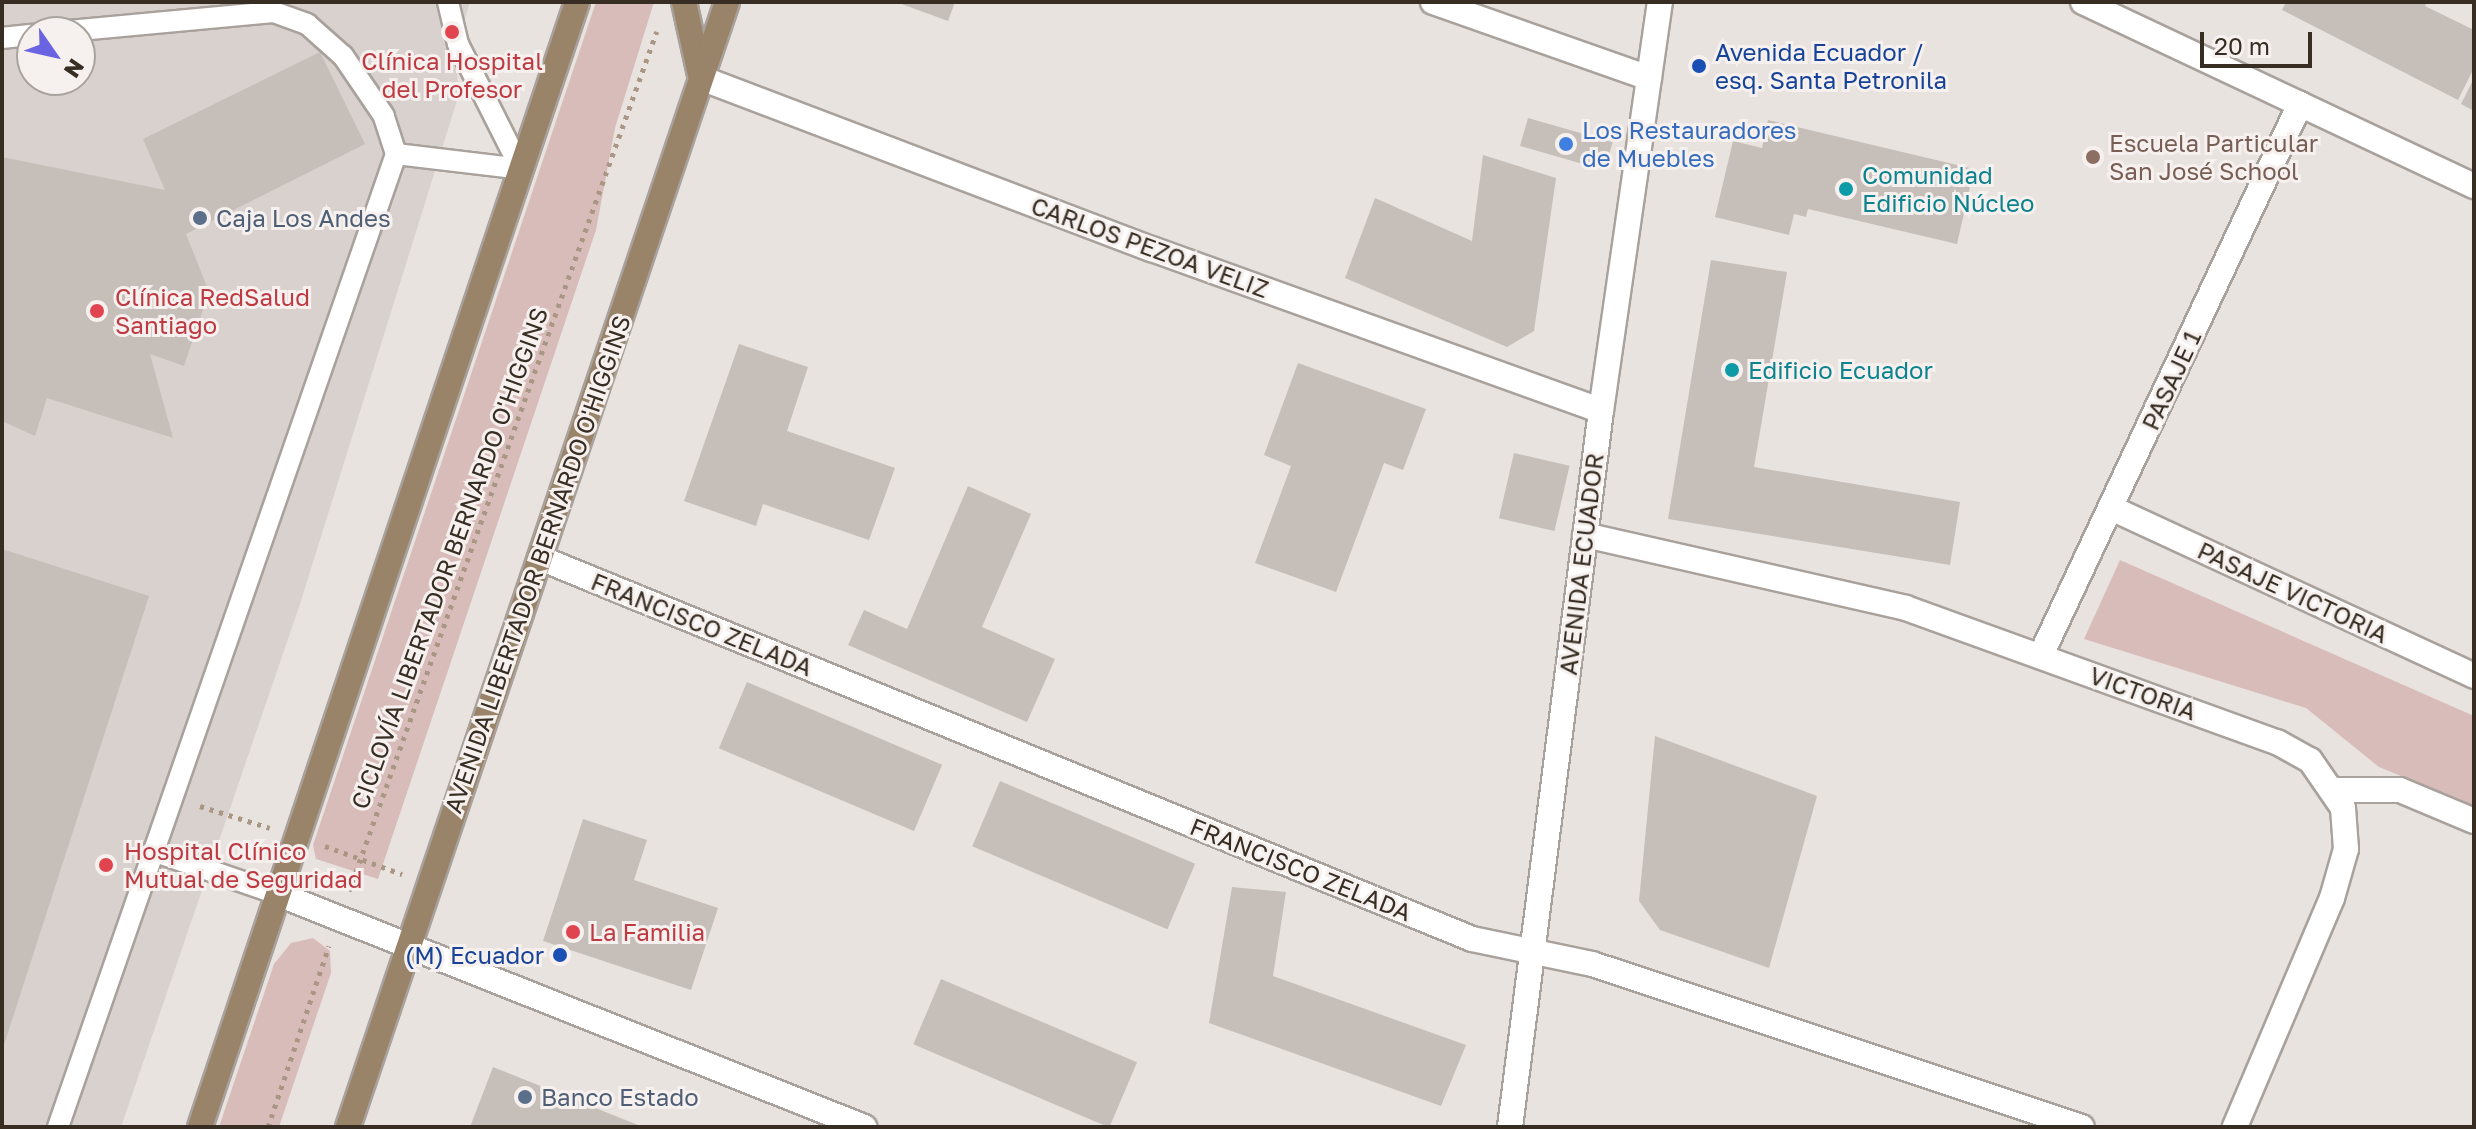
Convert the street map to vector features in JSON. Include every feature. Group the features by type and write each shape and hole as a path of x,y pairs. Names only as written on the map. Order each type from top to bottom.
{"main road":[{"path":"200,1127 577,2"},
{"path":"684,2 701,78"},
{"name":"AVENIDA LIBERTADOR BERNARDO O'HIGGINS","path":"348,1127 727,2"}],"street":[{"path":"1433,2 1649,78"},
{"name":"AVENIDA ECUADOR","path":"1510,1127 1601,411 1660,2"},
{"path":"2083,2 2474,186"},
{"name":"CARLOS PEZOA VELIZ","path":"701,78 1152,249 1601,411"},
{"name":"PASAJE 1","path":"2041,655 2300,104"},
{"name":"PASAJE VICTORIA","path":"2111,508 2474,676"},
{"name":"VICTORIA","path":"1585,535 1906,608 2295,749 2335,790 2347,828 2342,868 2235,1127"},
{"name":"FRANCISCO ZELADA","path":"540,558 1472,939 1592,964 2082,1127"},
{"path":"2335,790 2400,790 2474,821"},
{"path":"278,894 864,1127"}],"lane":[{"path":"448,2 458,44 521,169"},
{"path":"58,1127 396,154 384,116 343,56 307,24 274,12 96,29"},
{"path":"396,154 521,169"},
{"path":"153,851 278,894"}],"path":[{"name":"CICLOVÍA LIBERTADOR BERNARDO O'HIGGINS","path":"268,1127 339,918 662,17"}],"shaded area":[{"path":"2,2 470,2 455,51 459,94 300,604 121,1127 2,1127"},
{"path":"596,2 654,2 615,128 596,230 378,879 316,859 313,845"},
{"path":"2120,560 2474,716 2474,806 2379,767 2306,708 2084,639"},
{"path":"313,938 330,951 331,973 279,1127 219,1127 274,964 291,943"}],"building":[{"path":"896,2 955,2 948,21"},
{"path":"2286,2 2427,2 2425,6 2474,30 2474,68 2458,100 2282,10"},
{"path":"320,52 365,144 186,234 209,292 184,366 150,354 173,438 47,398 35,436 2,421 2,157 165,190 143,139"},
{"path":"2474,78 2474,111 2461,104"},
{"name":"Los Restauradores de Muebles","path":"1528,118 1613,142 1605,170 1520,146"},
{"name":"Comunidad Edificio Núcleo","path":"1768,120 1974,169 1957,244 1808,209 1806,217 1794,214 1789,235 1715,217 1733,141 1762,148"},
{"path":"1483,155 1556,178 1534,331 1507,347 1345,278 1375,198 1472,241"},
{"name":"Edificio Ecuador","path":"1711,260 1787,272 1754,467 1960,502 1950,565 1668,519"},
{"path":"739,344 808,367 787,431 895,468 869,540 763,504 756,526 684,501"},
{"path":"1298,363 1426,409 1403,470 1384,463 1336,592 1255,563 1291,466 1264,455"},
{"path":"1514,453 1570,466 1554,531 1499,518"},
{"path":"968,486 1031,514 982,627 1055,659 1027,722 848,645 864,610 907,629"},
{"path":"2,549 149,596 3,1048 2,1047"},
{"path":"747,682 942,765 914,831 719,748"},
{"path":"1655,736 1817,796 1769,968 1660,930 1639,901"},
{"path":"1000,781 1195,864 1167,929 972,846"},
{"path":"583,819 647,840 634,880 718,908 691,990 543,941"},
{"path":"1232,887 1286,892 1273,976 1466,1045 1441,1106 1209,1023"},
{"path":"941,979 1137,1062 1108,1127 913,1044"},
{"name":"Banco Estado","path":"493,1067 643,1127 470,1127"}],"place":[{"name":"Clínica Hospital del Profesor","path":"452,32"},
{"name":"Avenida Ecuador / esq. Santa Petronila","path":"1699,66"},
{"name":"Los Restauradores de Muebles","path":"1566,144"},
{"name":"Escuela Particular San José School","path":"2093,157"},
{"name":"Comunidad Edificio Núcleo","path":"1846,189"},
{"name":"Caja Los Andes","path":"200,218"},
{"name":"Clínica RedSalud Santiago","path":"97,311"},
{"name":"Edificio Ecuador","path":"1732,370"},
{"name":"Hospital Clínico Mutual de Seguridad","path":"106,865"},
{"name":"La Familia","path":"573,932"},
{"name":"(M) Ecuador","path":"560,955"},
{"name":"Banco Estado","path":"525,1097"}]}
